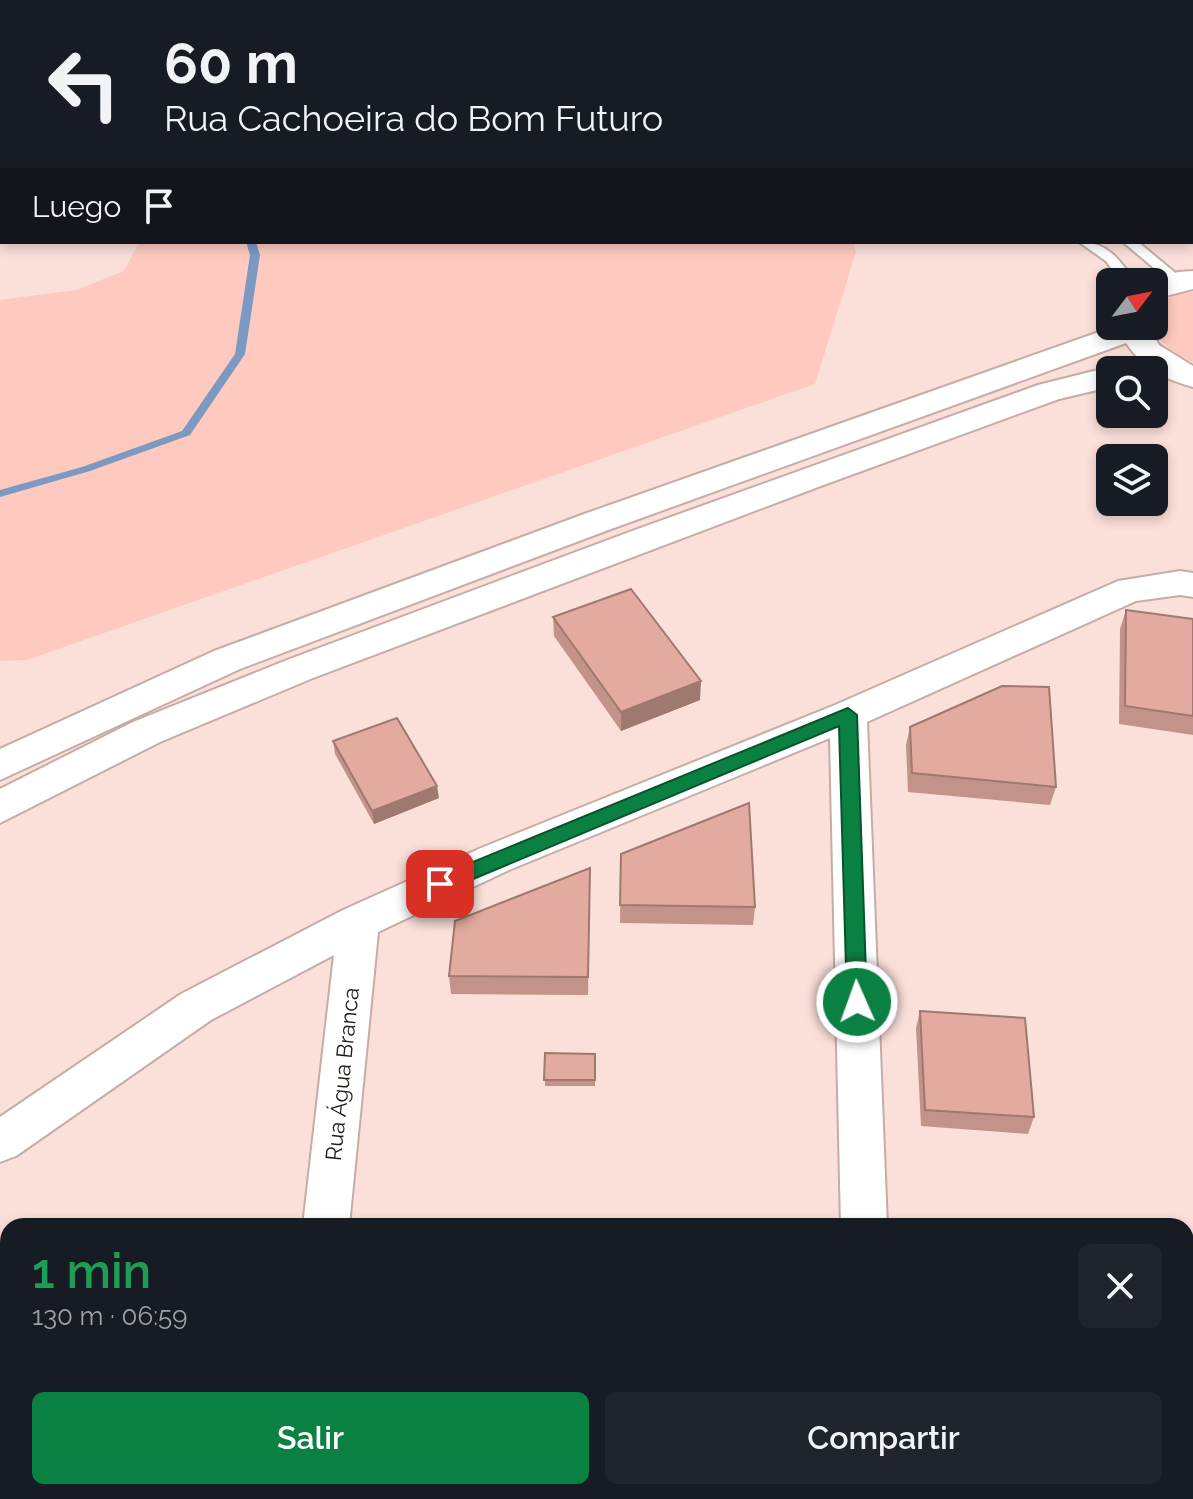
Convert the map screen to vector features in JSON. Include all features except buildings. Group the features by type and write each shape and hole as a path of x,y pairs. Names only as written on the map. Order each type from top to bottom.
{"street":[{"path":"0,765 227,660 599,521 1101,340"},
{"path":"1140,340 1162,363 1190,376"},
{"path":"1168,374 1190,376"},
{"path":"0,808 140,736 242,691 554,571 1049,392 1096,380"},
{"path":"0,1142 196,1007 358,922 495,859 848,715 1130,590 1180,583 1193,585"},
{"path":"848,715 864,1218"},
{"name":"Rua Água Branca","path":"327,1218 358,922"}],"lane":[{"path":"1089,244 1111,258 1118,268"},
{"path":"1132,244 1175,283"}],"shaded area":[{"path":"138,244 854,244 856,252 815,384 27,660 0,661 0,300 76,290 124,271"},
{"path":"1193,292 1193,362 1178,355 1162,340 1168,340 1168,300"}],"waterway":[{"path":"0,494 86,469 186,433 240,354 255,255 252,244"}],"route":[{"path":"440,884 848,715 857,1002"}]}
